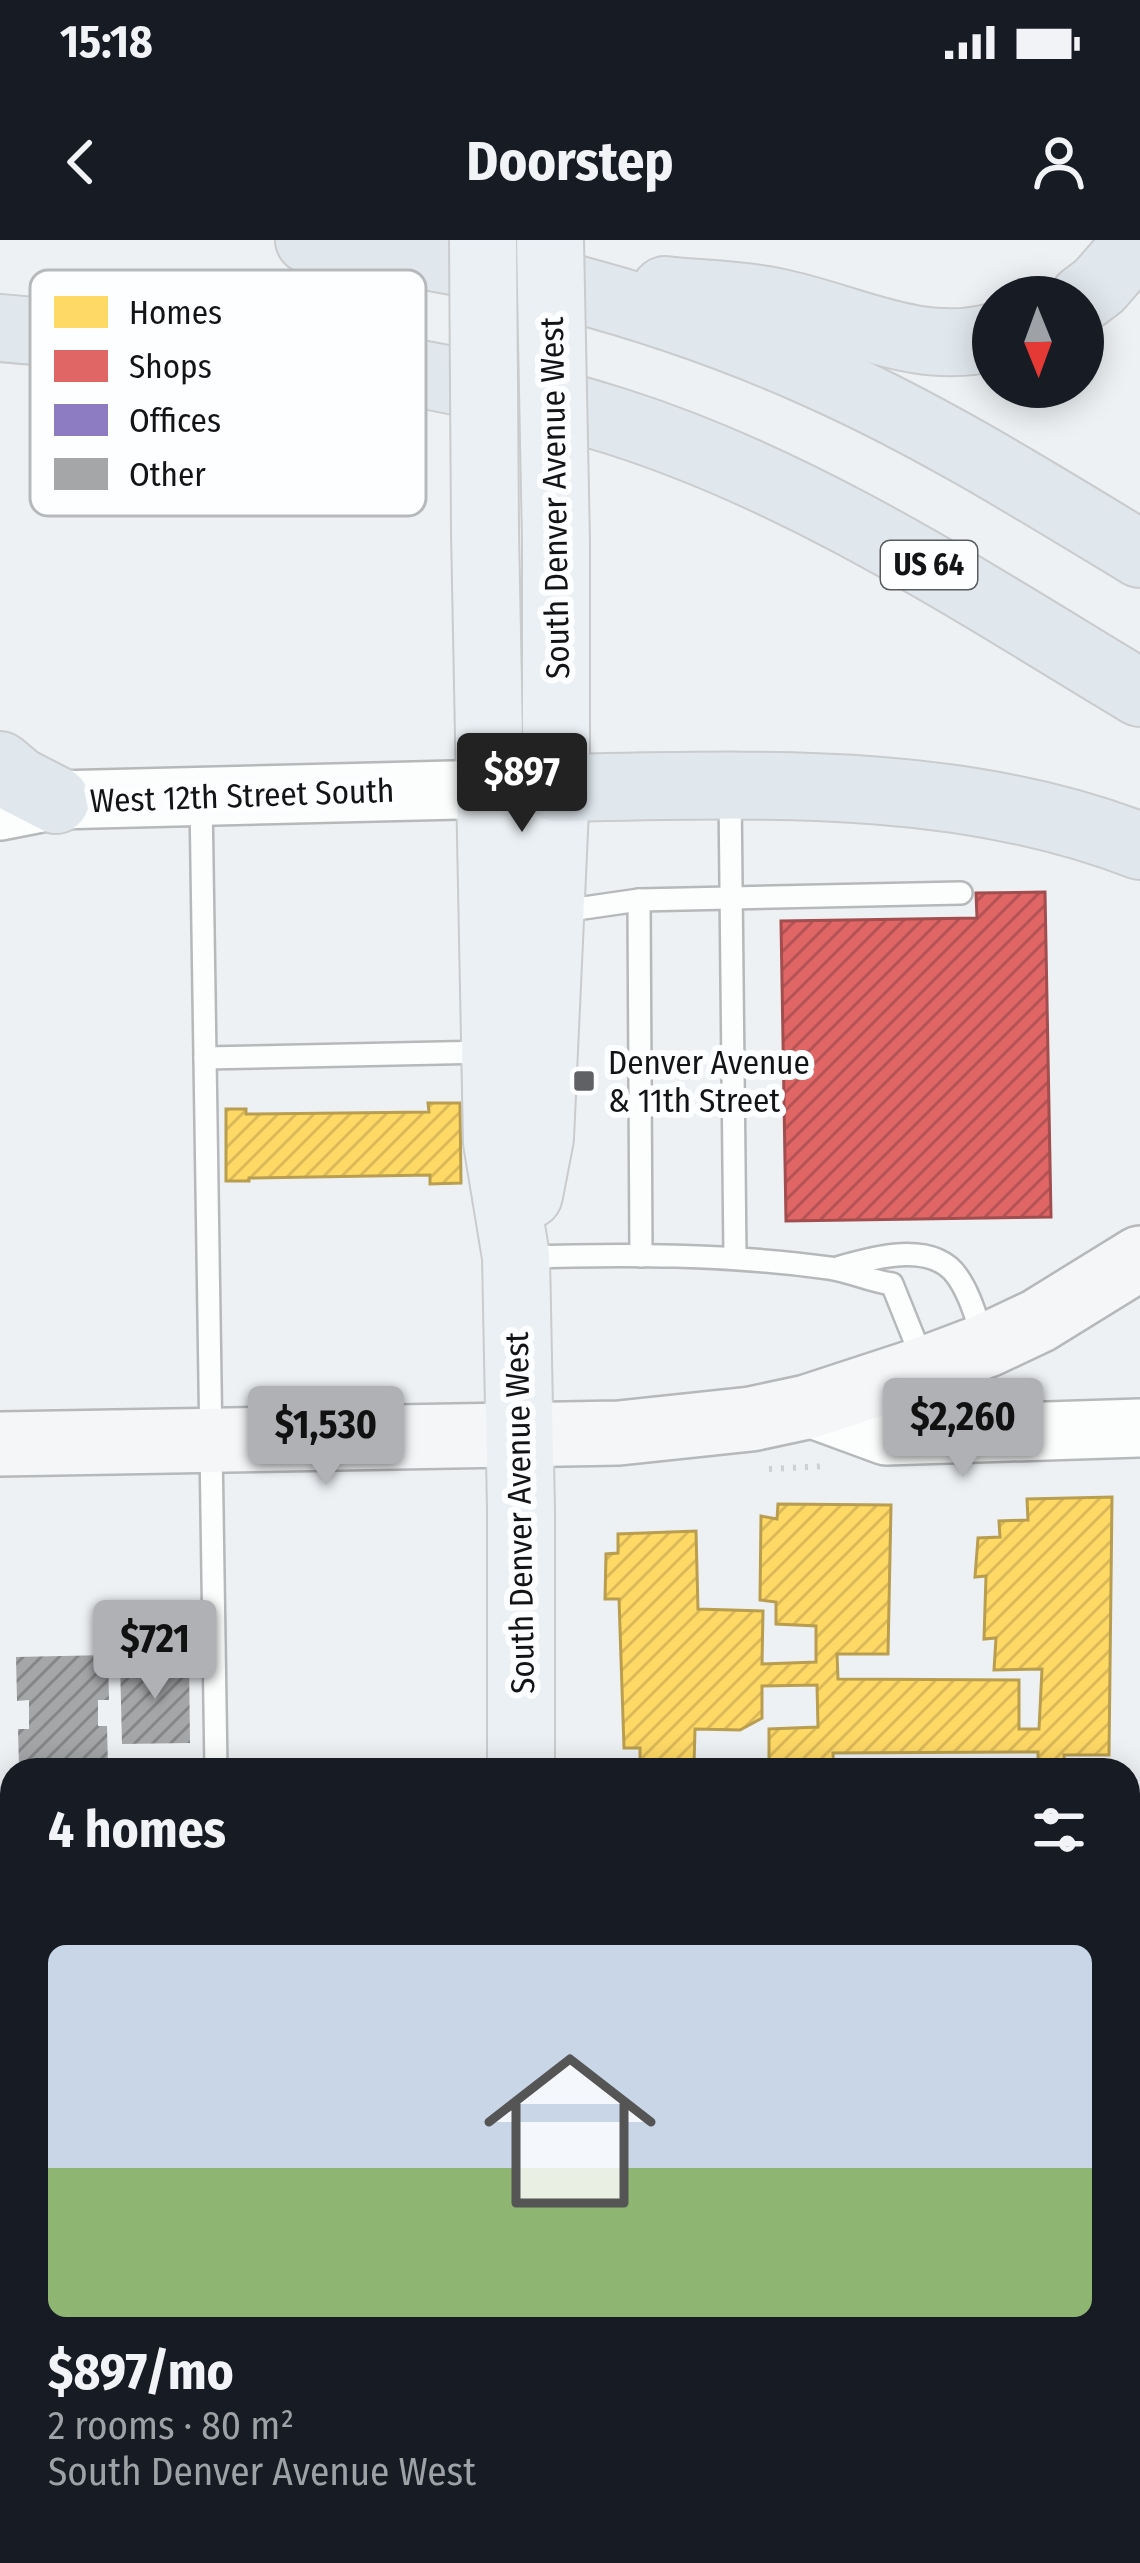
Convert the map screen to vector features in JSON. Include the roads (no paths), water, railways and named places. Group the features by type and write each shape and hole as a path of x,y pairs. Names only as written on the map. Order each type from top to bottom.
{"highway":[{"path":"309,240 401,252 519,252 775,301 912,340 946,344 972,340"},
{"path":"1104,280 1139,240"},
{"path":"519,252 819,375 984,459 1140,554"},
{"name":"US 64","path":"0,328 30,331"},
{"name":"US 64","path":"426,376 617,422 708,454 914,556 1140,693"},
{"path":"0,765 19,781 28,805"},
{"path":"556,788 730,786 950,796 1100,830 1140,846"}],"main road":[{"name":"South Denver Avenue West","path":"519,252 485,532 496,1142 516,1257 521,1758"},
{"name":"South Denver Avenue West","path":"516,1257 540,1138 556,788 556,542 519,252"},
{"path":"0,1444 619,1433 751,1419 807,1406 987,1345 1038,1321 1140,1258"}],"street":[{"name":"West 12th Street South","path":"28,805 201,795 556,788"},
{"path":"807,1406 886,1436 1140,1428"}],"lane":[{"path":"730,786 735,1258"},
{"path":"201,795 216,1758"},
{"path":"550,913 639,900 961,892"},
{"path":"639,900 641,1256"},
{"path":"205,1058 494,1052"},
{"path":"835,1269 886,1254 934,1258 960,1279 987,1345"},
{"path":"516,1257 735,1258 835,1269 892,1284 926,1368"}],"place":[{"name":"Denver Avenue & 11th Street","path":"584,1081"}]}
